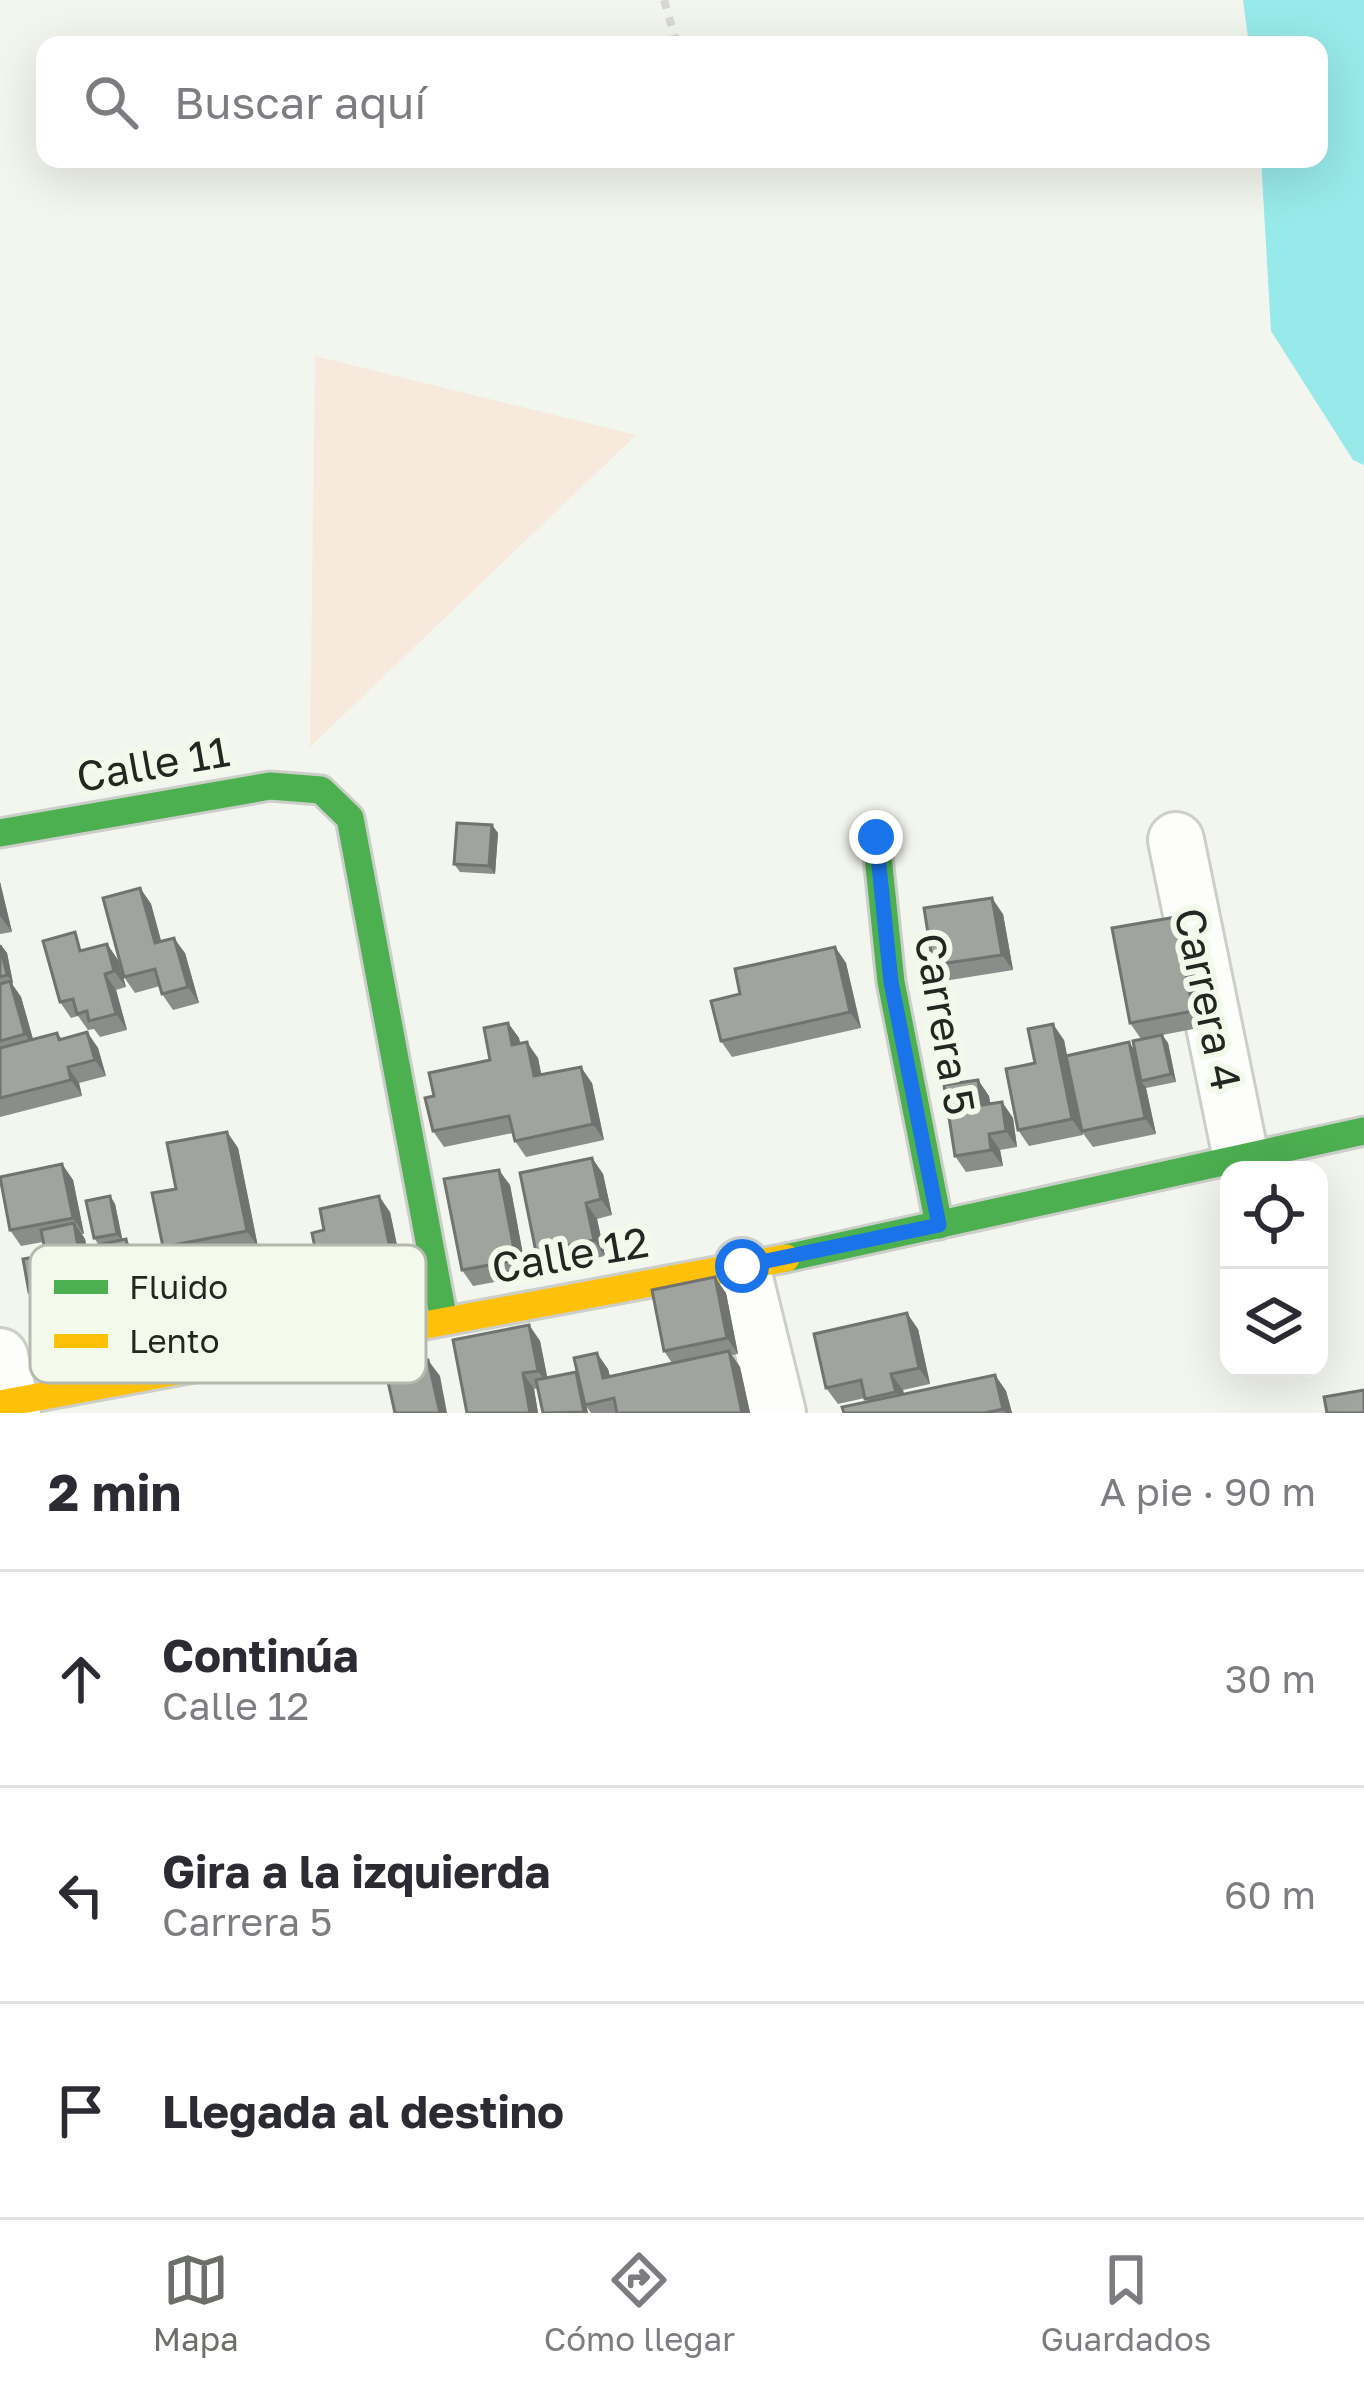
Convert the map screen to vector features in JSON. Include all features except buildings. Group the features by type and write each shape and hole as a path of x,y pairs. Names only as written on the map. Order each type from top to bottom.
{"street":[{"name":"Calle 11","path":"0,833 270,787 320,790 350,818 444,1321"},
{"name":"Carrera 5","path":"876,837 891,982 939,1225"},
{"name":"Carrera 4","path":"1176,840 1241,1158"},
{"name":"Calle 12","path":"426,1324 742,1266 1364,1131"},
{"path":"742,1266 778,1413"},
{"name":"Calle 12","path":"6,1394 72,1383"}],"path":[{"path":"664,0 674,36"}],"shaded area":[{"path":"315,356 636,435 310,747"}],"water":[{"path":"1243,0 1364,0 1364,465 1353,460 1271,331 1262,168 1328,168 1328,36 1248,36"}],"traffic: fast":[{"path":"0,833 270,786 321,790 350,818 444,1321"},
{"path":"876,837 891,982 939,1225"},
{"path":"786,1258 1364,1131"}],"traffic: slow":[{"path":"426,1325 786,1258"},
{"path":"0,1404 113,1383"}],"route":[{"path":"742,1266 939,1225 891,982 876,837"}]}
